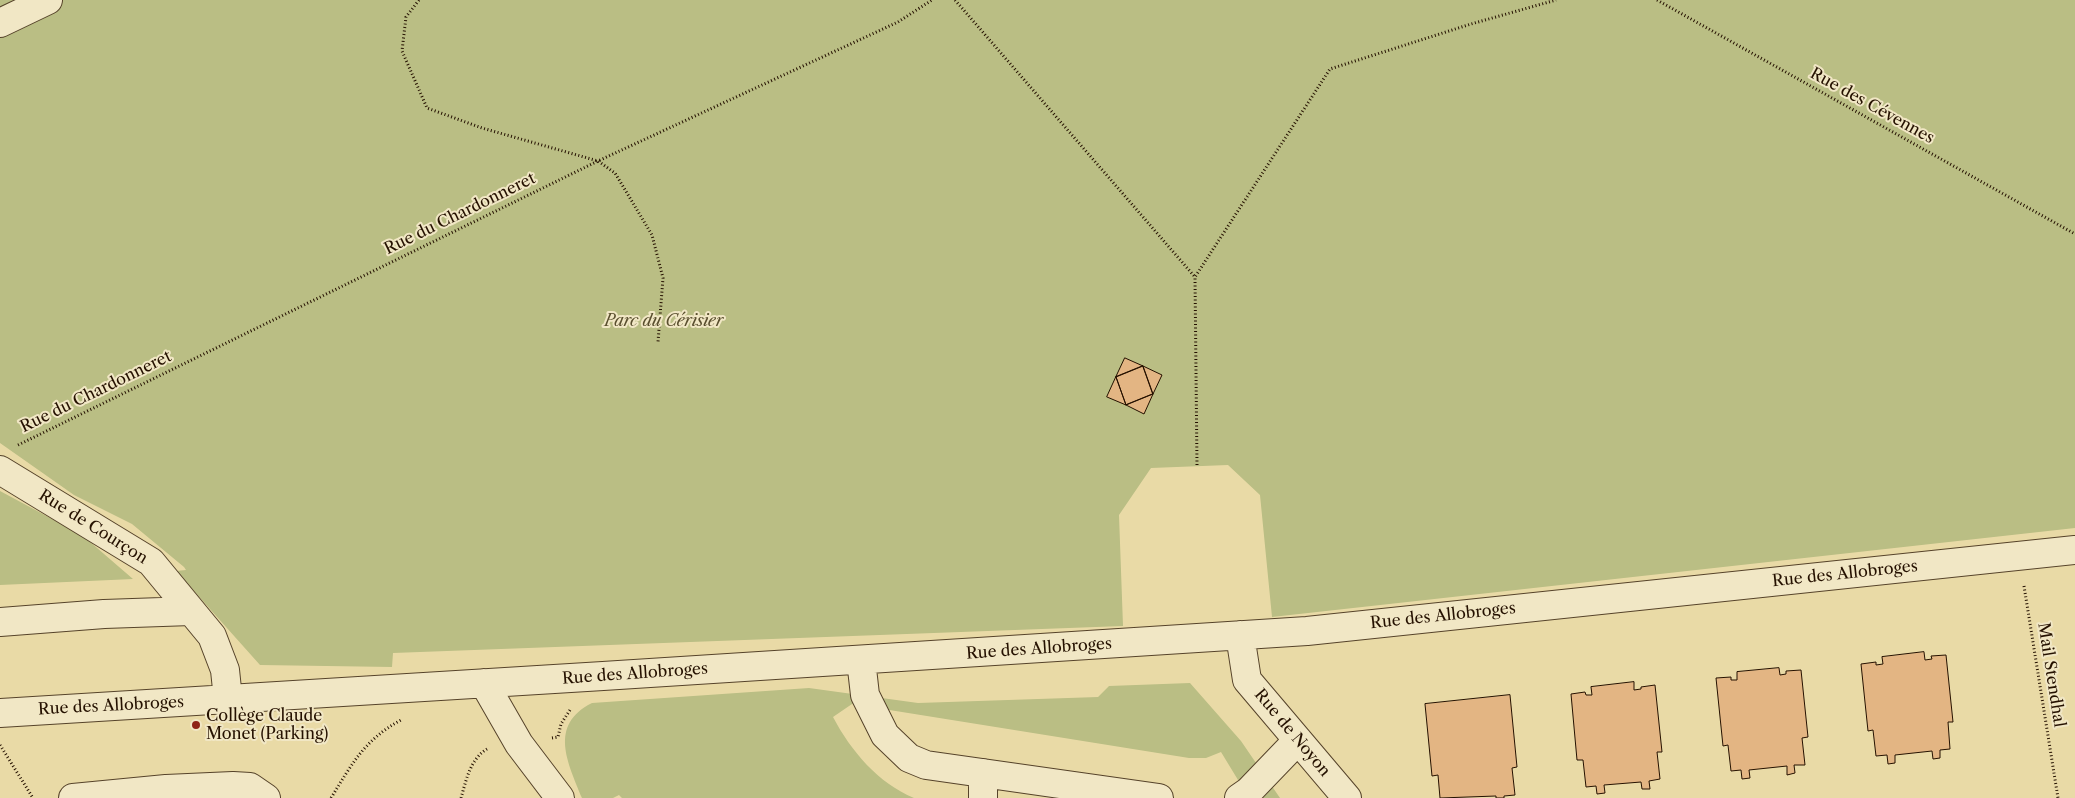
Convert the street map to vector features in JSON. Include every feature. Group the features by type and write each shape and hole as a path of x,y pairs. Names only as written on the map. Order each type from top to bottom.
{"street":[{"path":"0,23 48,0"},
{"name":"Rue de Courçon","path":"4,459 151,562 212,636 225,670 228,699"},
{"name":"Rue des Allobroges","path":"0,713 1327,629 2075,550"},
{"path":"0,622 104,614 191,611"},
{"name":"Rue de Noyon","path":"1240,635 1247,680 1347,798"},
{"path":"860,660 865,695 885,735 909,758 983,786 1159,798"},
{"path":"484,683 519,744 560,798"},
{"path":"1238,798 1249,791 1298,740"},
{"path":"74,798 166,789 233,786 250,787 266,798"}],"path":[{"path":"420,0 406,16 402,51 427,108 482,128 598,161 615,174 652,235 664,278 658,342"},
{"name":"Rue du Chardonneret","path":"4,459 598,161 898,22 932,0"},
{"path":"955,0 1195,277"},
{"path":"1197,465 1195,277 1330,69 1471,24 1556,0"},
{"name":"Rue des Cévennes","path":"1657,0 2075,234"},
{"name":"Mail Stendhal","path":"2019,556 2058,798"},
{"path":"331,798 368,742 383,730 404,719 404,688"},
{"path":"0,745 33,798"}],"green space":[{"name":"Parc du Cérisier","path":"0,0 2075,0 2075,528 1272,617 1260,495 1228,465 1151,468 1119,515 1123,626 393,653 392,667 260,665 176,571 186,570 184,567 132,524 74,495 0,443"},
{"path":"0,491 82,535 133,579 0,585"},
{"path":"1190,683 1241,741 1280,798 1249,798 1221,752 1206,758 1189,758 852,704 833,717 840,730 857,754 877,775 901,792 914,798 622,798 619,795 613,798 582,798 571,771 565,746 566,733 570,722 578,712 592,703 809,688 918,703 1098,697 1109,686"}],"building":[{"path":"1125,358 1143,366 1116,377"},
{"path":"1143,366 1153,394 1126,405 1116,377"},
{"path":"1143,366 1162,375 1153,394"},
{"path":"1116,377 1126,405 1107,397"},
{"path":"1153,394 1144,414 1126,405"},
{"path":"1924,652 1925,660 1932,659 1931,656 1946,655 1953,722 1948,722 1950,749 1940,750 1940,758 1933,759 1932,751 1895,755 1895,763 1888,764 1887,755 1876,756 1873,730 1868,731 1861,664 1876,662 1876,665 1883,664 1882,657"},
{"path":"1779,668 1780,675 1786,674 1786,671 1801,670 1808,737 1802,738 1805,765 1794,765 1795,773 1787,775 1787,766 1749,770 1750,778 1742,779 1741,770 1731,771 1728,745 1723,746 1716,678 1731,677 1731,680 1737,680 1737,672"},
{"path":"1634,682 1634,690 1655,685 1662,752 1657,752 1660,779 1649,781 1650,789 1642,789 1641,782 1604,785 1605,793 1597,794 1596,786 1586,787 1583,760 1577,760 1571,694 1585,692 1586,695 1592,695 1591,687"},
{"path":"1510,695 1517,767 1512,768 1515,795 1504,796 1504,798 1496,798 1496,796 1440,798 1438,775 1432,776 1425,704"}],"place":[{"name":"Collège Claude Monet (Parking)","path":"196,725"}]}
